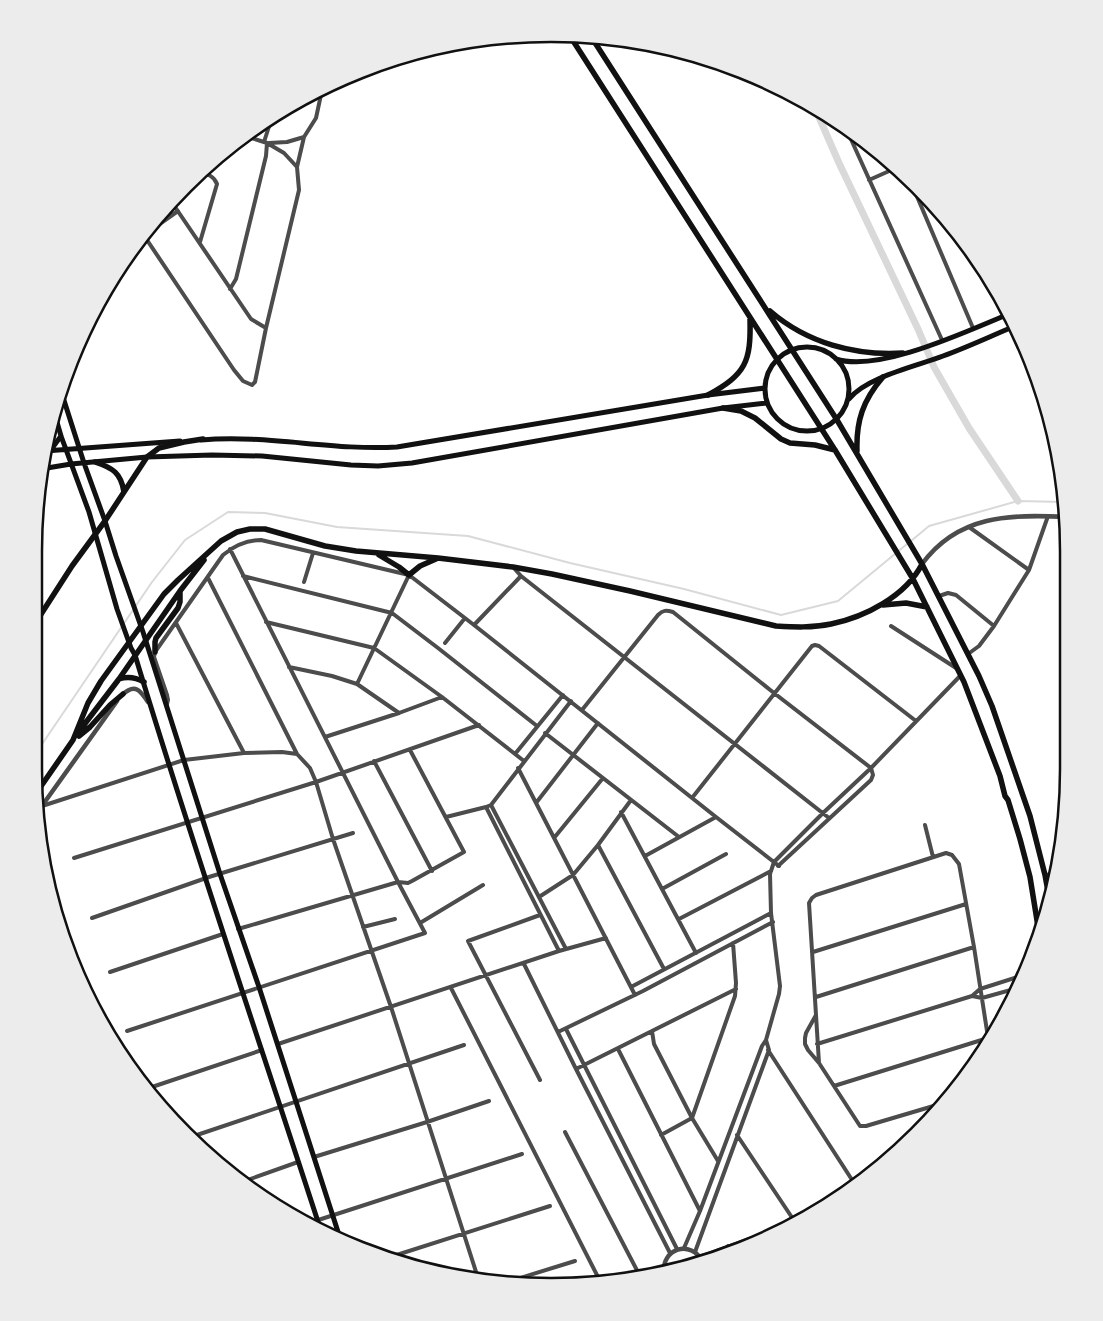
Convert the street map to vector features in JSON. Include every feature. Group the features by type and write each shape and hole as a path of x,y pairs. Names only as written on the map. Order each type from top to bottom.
{"main road":[{"path":"575,43 835,450 913,579 974,704 1020,838 1030,877 1037,920"},
{"path":"597,45 837,420 922,564 990,700 1030,816 1047,884"},
{"path":"764,306 791,327 828,344 868,353 903,353"},
{"path":"1003,316 936,343 867,362 852,362 836,358 815,348 804,347 792,350 777,360 767,376 765,388 767,403 775,416 786,426 801,431 821,429 837,420 850,397 869,383 942,357 1009,328"},
{"path":"708,395 731,381 745,364 750,348 750,319"},
{"path":"836,358 847,376 849,390 847,404"},
{"path":"857,453 857,432 863,408 869,395 883,377"},
{"path":"52,451 203,439 241,438 360,448 397,447 708,395 765,388"},
{"path":"50,468 147,458 236,455 350,465 378,466 412,463 723,408 767,403"},
{"path":"65,404 146,641 220,874 278,1044 338,1231"},
{"path":"723,408 755,418 781,439 790,443 816,445 835,450"},
{"path":"58,427 96,534 131,648 136,655 204,879 317,1220"},
{"path":"54,443 61,436"},
{"path":"42,613 147,458 155,450 165,446 203,439"},
{"path":"95,462 115,472 121,480 124,492"},
{"path":"73,740 94,692 164,594 228,536 250,529 265,529 326,546 378,554 438,558 513,567 630,591 776,626 805,627 829,625 852,618 898,594 913,579 922,564"},
{"path":"43,784 73,740 119,680 180,591 213,548"},
{"path":"378,554 399,566 409,575 426,562 438,558"},
{"path":"155,652 155,642 158,633 179,606 180,591"},
{"path":"878,606 913,603 927,607"},
{"path":"119,680 129,677 144,682"},
{"path":"73,740 90,727 123,694"}],"street":[{"path":"149,241 234,370 243,381 252,385 255,382 299,190 297,167 304,137 316,118 320,98"},
{"path":"230,289 236,279 266,156 266,143 270,128"},
{"path":"266,143 287,142 304,137"},
{"path":"254,139 284,153 297,167"},
{"path":"852,141 942,340"},
{"path":"869,180 889,171"},
{"path":"200,242 217,184 215,179 209,176"},
{"path":"918,200 973,328"},
{"path":"176,209 251,319 266,328"},
{"path":"167,218 178,211"},
{"path":"922,564 940,544 969,526 1006,516 1059,517"},
{"path":"968,654 979,646 994,626 1029,570 1048,516"},
{"path":"969,526 1029,570"},
{"path":"166,706 167,695 154,657 155,652 223,555 240,543 250,540 261,540 409,575 779,866"},
{"path":"127,1031 425,933 230,549"},
{"path":"304,582 313,553"},
{"path":"513,567 521,576 829,818"},
{"path":"357,684 409,575"},
{"path":"243,576 392,613 537,726"},
{"path":"474,625 521,576"},
{"path":"208,578 297,754 310,768 316,782 333,839 391,1007 476,1273"},
{"path":"939,596 948,593 956,595 994,626"},
{"path":"582,710 658,615 662,611 667,610 673,612 871,768 873,775 871,780 779,866 679,919"},
{"path":"445,643 465,618"},
{"path":"266,622 374,648 442,696 524,760"},
{"path":"176,623 244,753"},
{"path":"684,1248 700,1211 762,1046 766,1040 779,994 780,986 771,914 771,870 774,862 871,768 960,672 890,626"},
{"path":"692,798 812,646 819,646 916,721"},
{"path":"289,667 332,676 357,684 399,713"},
{"path":"44,803 123,694 132,688 137,689 152,708"},
{"path":"515,754 563,695"},
{"path":"325,737 399,713 442,696"},
{"path":"446,817 491,805 571,701"},
{"path":"536,803 598,724"},
{"path":"74,858 316,782 479,725"},
{"path":"545,733 679,837"},
{"path":"238,929 398,882 408,883 464,852 410,750"},
{"path":"44,807 184,760 244,753 282,752 297,754"},
{"path":"374,761 432,871"},
{"path":"518,768 635,995"},
{"path":"554,838 603,778"},
{"path":"539,897 573,875 631,800"},
{"path":"491,805 566,949"},
{"path":"486,807 559,952"},
{"path":"622,812 696,953"},
{"path":"645,856 716,817"},
{"path":"925,825 932,857"},
{"path":"92,918 204,879 353,833"},
{"path":"598,845 664,970"},
{"path":"819,1063 809,903 812,898 816,895 946,853 952,855 959,864 987,1032"},
{"path":"662,889 726,854"},
{"path":"1045,875 1050,874"},
{"path":"420,923 482,885"},
{"path":"812,952 966,904"},
{"path":"630,987 771,914"},
{"path":"540,915 468,941 540,1080"},
{"path":"363,927 395,919"},
{"path":"558,1032 635,995 772,922"},
{"path":"110,972 223,934"},
{"path":"278,1044 566,949 606,938"},
{"path":"661,1136 692,1118 735,996 733,943"},
{"path":"816,997 974,947"},
{"path":"524,964 670,1253"},
{"path":"817,1044 972,996 980,989 1016,978"},
{"path":"451,988 597,1276"},
{"path":"576,1069 736,989"},
{"path":"972,996 982,998 1010,990"},
{"path":"817,1013 805,1038 805,1044 860,1126 866,1126 933,1106"},
{"path":"566,1029 678,1249"},
{"path":"652,1031 654,1044 692,1118 718,1161"},
{"path":"766,1040 769,1050 852,1180"},
{"path":"834,1086 982,1040"},
{"path":"198,1135 464,1045"},
{"path":"762,1046 769,1050"},
{"path":"618,1049 700,1211"},
{"path":"154,1086 262,1050"},
{"path":"695,1252 769,1050"},
{"path":"314,1157 489,1101"},
{"path":"566,1132 637,1271"},
{"path":"738,1135 791,1218"},
{"path":"317,1220 522,1154"},
{"path":"250,1179 298,1162"},
{"path":"399,1254 550,1206"},
{"path":"707,1254 749,1239"},
{"path":"664,1266 664,1262 670,1253 678,1249 684,1248 700,1256"},
{"path":"525,1277 575,1261"}],"waterway":[{"path":"820,120 934,367 969,428 1018,501"},
{"path":"911,541 929,526 1018,501 1058,502"},
{"path":"42,744 152,582 185,540 228,512 265,513 337,527 468,536 781,615 838,601 907,544"}]}
